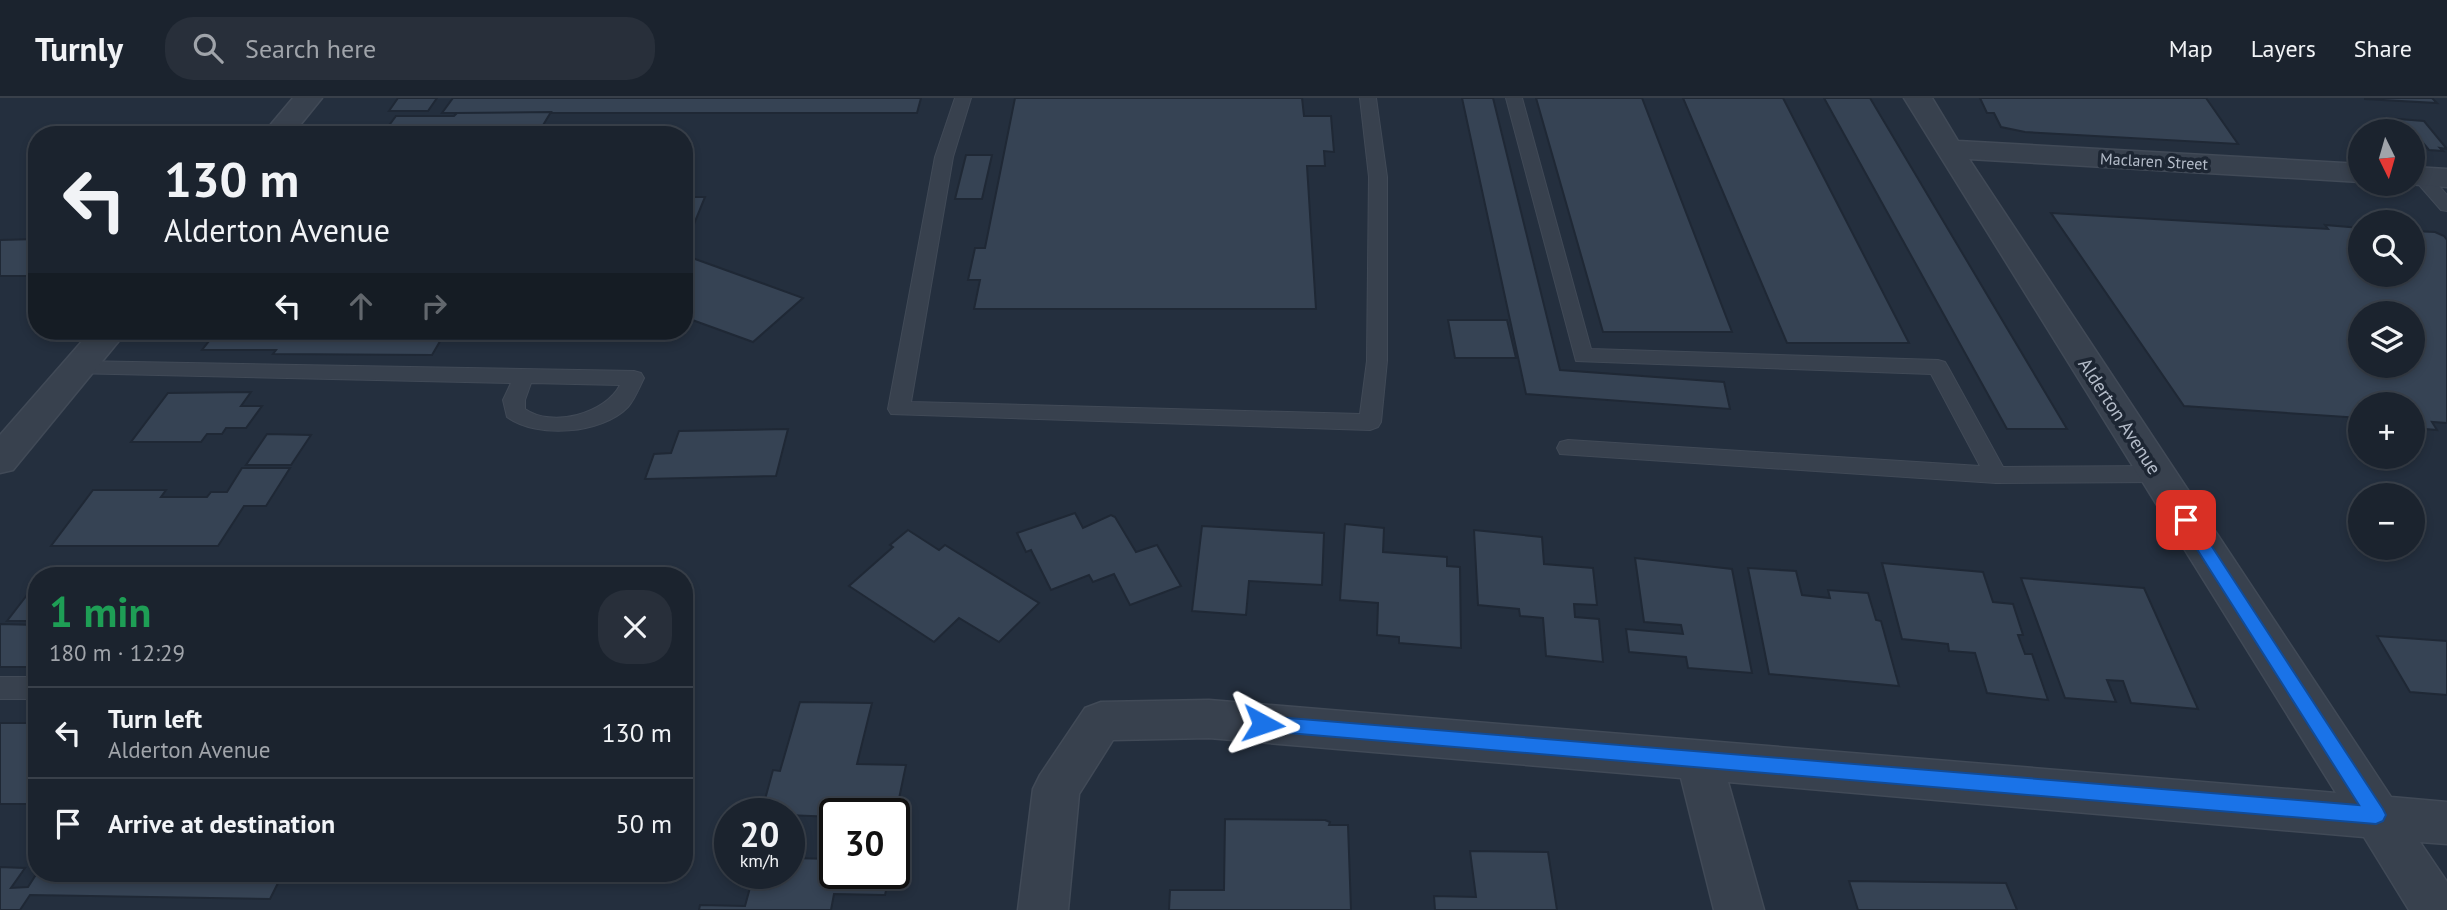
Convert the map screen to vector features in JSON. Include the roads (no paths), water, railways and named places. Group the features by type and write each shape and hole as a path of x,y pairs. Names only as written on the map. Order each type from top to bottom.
{"street":[{"path":"284,126 308,98"},
{"name":"Alderton Avenue","path":"1918,98 1948,149 2437,910"},
{"name":"Maclaren Street","path":"1948,149 2348,172"},
{"path":"0,460 102,340"},
{"path":"1043,910 1056,789 1101,721 1209,719 2447,823"},
{"path":"1699,761 1739,910"}],"lane":[{"path":"963,98 944,157 899,408 1370,422 1377,361 1378,177 1368,98"},
{"path":"1514,98 1583,356 1938,367 1996,475"},
{"path":"2427,177 2447,206"},
{"path":"78,368 551,376 634,378 621,401 609,412 590,419 559,423 530,422 514,412 514,400 524,376"},
{"path":"1568,448 1996,475 2157,474"},
{"path":"0,688 28,688"}]}
